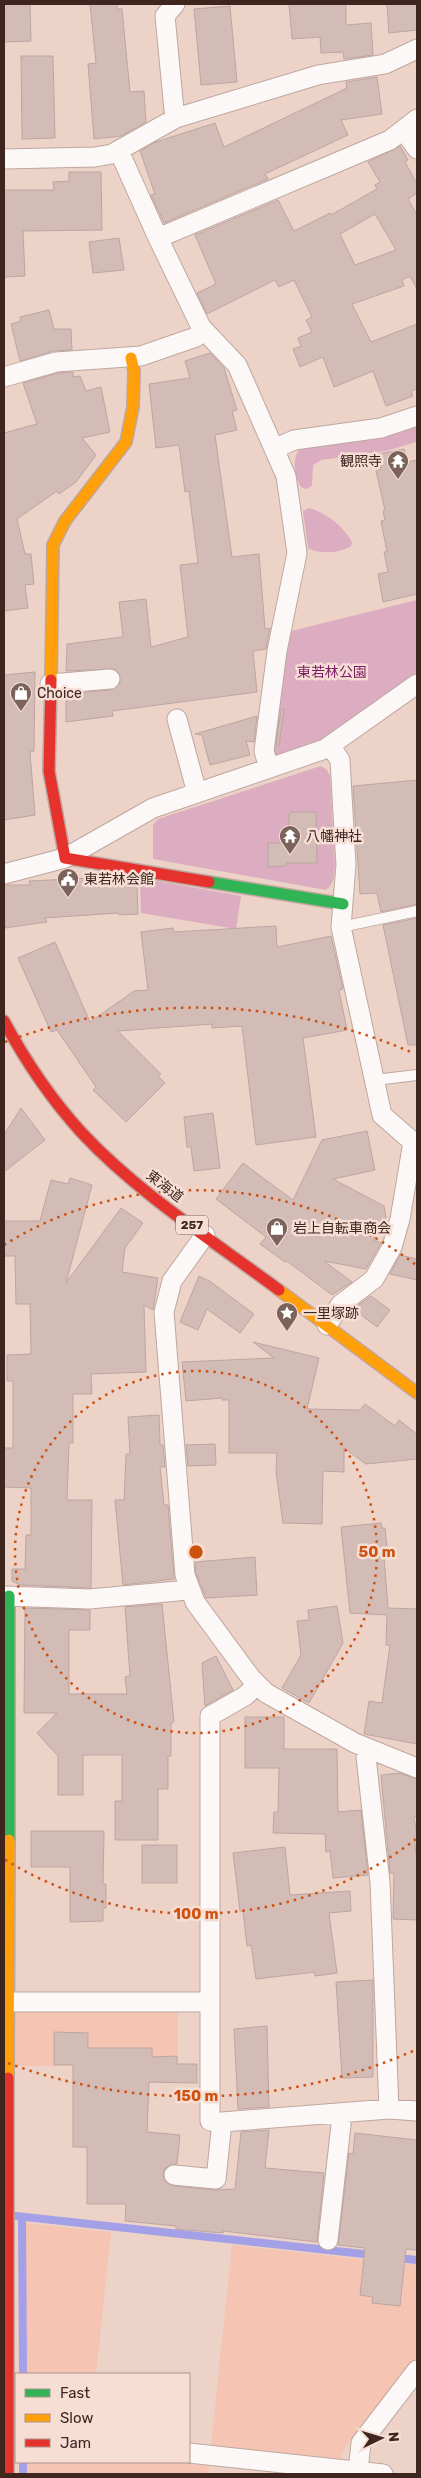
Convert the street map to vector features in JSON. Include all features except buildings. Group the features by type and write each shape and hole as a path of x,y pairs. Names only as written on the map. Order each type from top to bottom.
{"main road":[{"path":"131,358 134,371 133,407 131,425 126,442 65,521 53,545 49,771 65,858 343,904"},
{"name":"東海道","path":"4,1021 39,1082 88,1140 125,1175 417,1393"},
{"path":"6,1596 8,2474"}],"street":[{"path":"175,4 165,16 176,118"},
{"path":"4,158 95,157 119,151 176,118 318,75 385,64 417,49"},
{"path":"158,238 314,174 411,125 417,149"},
{"path":"119,151 158,238 203,330 237,365 286,476 297,553 277,651 264,751 269,768"},
{"path":"4,376 61,361 131,358 153,353 196,337 203,330"},
{"path":"274,449 294,440 381,428 417,416"},
{"path":"50,684 110,679"},
{"path":"4,874 65,858 153,808 330,746 417,684"},
{"path":"177,719 197,793"},
{"path":"327,1325 341,1304 374,1278 392,1247 400,1219 413,1142 382,1115 341,927 346,865 340,760 330,746"},
{"path":"205,1235 172,1281 164,1312 188,1588 195,1602 257,1685 275,1699 369,1749 417,1768"},
{"path":"6,1596 95,1599 178,1591 188,1588"},
{"path":"257,1685 245,1696 210,1716 210,2121 222,2122 389,2109 417,2110"},
{"path":"369,1749 366,1757 380,1882 389,2109"},
{"path":"6,2002 210,2002"},
{"path":"328,2240 341,2125 340,2113"},
{"path":"174,2174 216,2179 222,2122"},
{"path":"358,2472 361,2443 417,2370"},
{"path":"190,2453 383,2474"}],"lane":[{"path":"341,927 417,911"},
{"path":"375,1080 417,1075"}],"shaded area":[{"path":"13,2011 178,2011 178,2083 107,2083 107,2066 13,2066"},
{"path":"25,2223 111,2232 96,2373 24,2373"},
{"path":"232,2245 417,2265 417,2355 342,2452 341,2459 211,2445"},
{"path":"24,2463 178,2463 209,2466 208,2474 24,2474"}],"green space":[{"path":"412,426 417,427 416,442 386,451 321,460 313,465 312,486 306,489 301,487 295,472 297,452 300,448"},
{"path":"309,508 322,513 339,526 352,542 351,546 330,552 318,552 308,548 303,511"},
{"name":"東若林公園","path":"417,600 417,673 320,741 274,757 269,753 287,632"},
{"path":"321,766 327,770 330,776 335,865 333,882 326,890 153,859 153,825 158,819"},
{"path":"140,878 241,896 236,929 141,913"}],"waterway":[{"path":"16,2216 373,2255"},
{"path":"22,2217 23,2373"},
{"path":"397,2258 417,2260"},
{"path":"23,2463 23,2474"}],"traffic: fast":[{"path":"209,882 343,904"},
{"path":"9,1596 9,1840"}],"traffic: slow":[{"path":"51,680 53,545 65,521 126,442 133,407 134,371 131,358"},
{"path":"279,1290 417,1393"},
{"path":"8,2078 9,1840"}],"traffic: jam":[{"path":"51,680 49,771 65,858 209,882"},
{"path":"4,1021 49,1093 82,1133 104,1155 177,1216 279,1290"},
{"path":"8,2078 8,2474"}],"place":[{"name":"観照寺","path":"398,480"},
{"name":"Choice","path":"21,712"},
{"name":"八幡神社","path":"290,855"},
{"name":"東若林会館","path":"68,898"},
{"name":"岩上自転車商会","path":"277,1247"},
{"name":"一里塚跡","path":"287,1332"}]}
